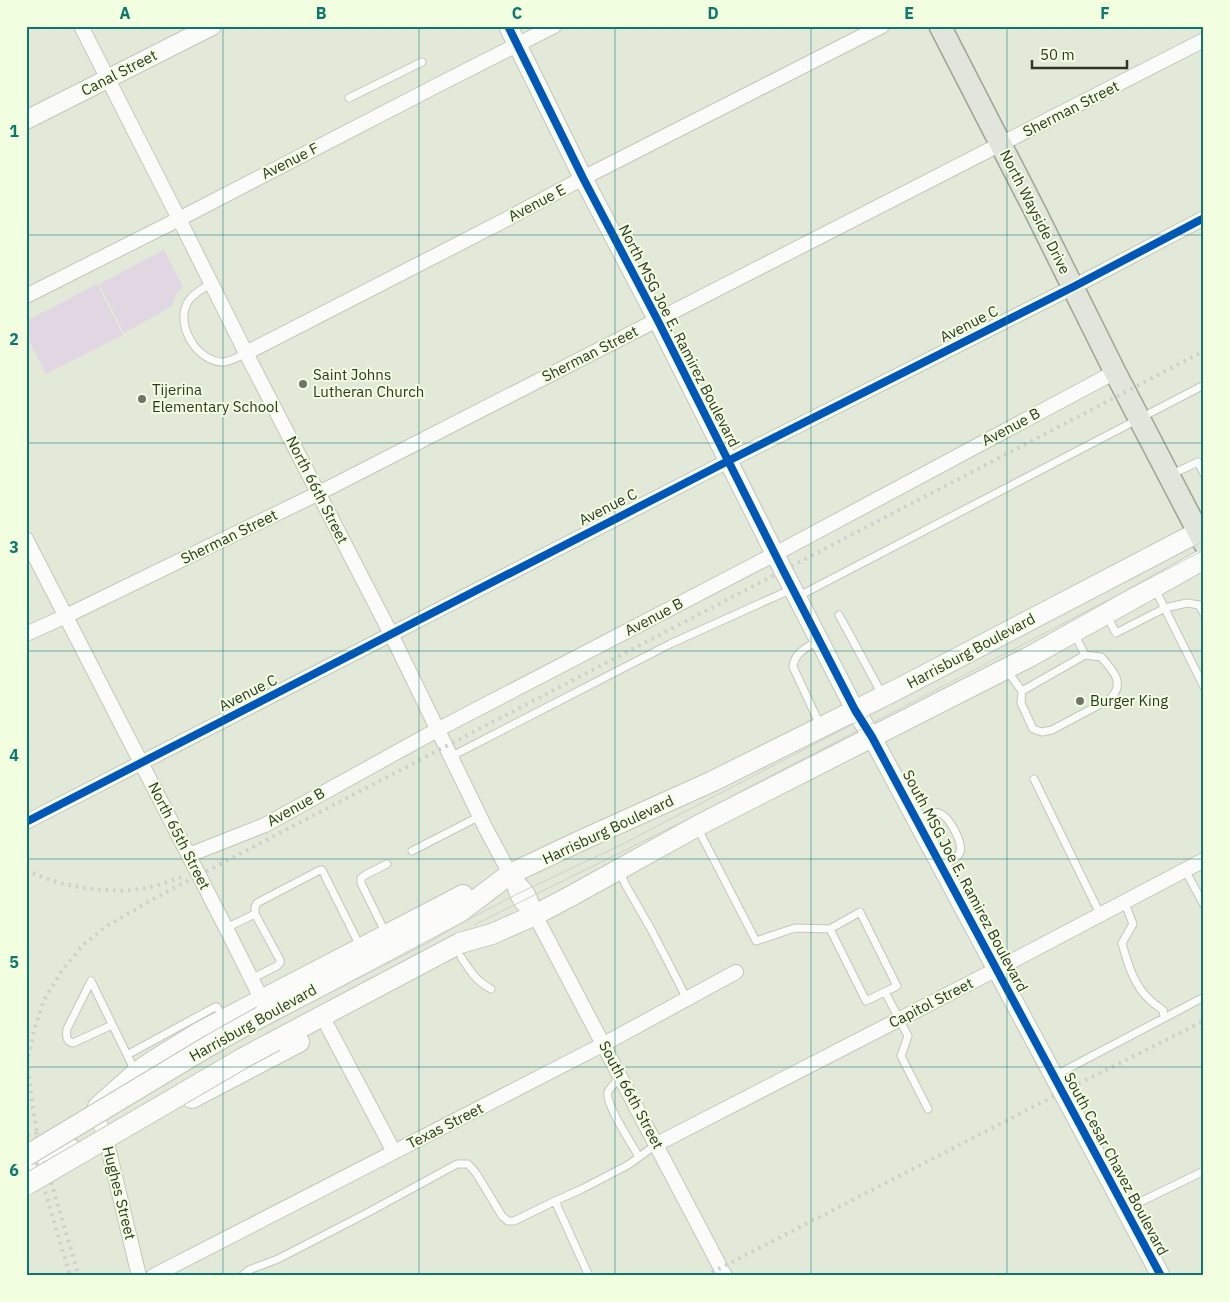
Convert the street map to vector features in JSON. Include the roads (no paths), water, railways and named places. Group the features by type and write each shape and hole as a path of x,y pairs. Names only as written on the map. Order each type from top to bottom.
{"main road":[{"name":"North Wayside Drive","path":"940,26 1115,372 1202,534"},
{"name":"Harrisburg Boulevard","path":"26,1156 212,1044 262,1008 423,933 462,911 510,874 713,781 1202,534"},
{"name":"Harrisburg Boulevard","path":"26,1185 245,1056 460,943 492,934 535,915 697,826 1031,656 1204,559"},
{"path":"26,1160 60,1140 136,1073 177,1046 223,1020 262,1008 361,948 464,895 510,874"},
{"path":"26,1172 90,1141 155,1118 461,956 492,934"}],"street":[{"name":"North 66th Street","path":"81,26 246,353 391,634 510,874"},
{"name":"Canal Street","path":"26,120 212,26"},
{"name":"North MSG Joe E. Ramirez Boulevard","path":"508,26 582,178 657,320 855,710"},
{"name":"Avenue F","path":"26,296 554,26"},
{"name":"Avenue E","path":"246,353 506,220 582,178 882,26"},
{"name":"Sherman Street","path":"26,634 319,493 1204,40"},
{"name":"Avenue C","path":"26,822 728,461 1073,287 1204,218"},
{"name":"Avenue B","path":"189,855 265,825 437,730 775,554 1115,372"},
{"name":"North 65th Street","path":"26,539 226,928 251,979 262,1008"},
{"name":"South MSG Joe E. Ramirez Boulevard","path":"855,710 872,737 1051,1071"},
{"name":"Capitol Street","path":"657,1144 1204,860"},
{"name":"South 66th Street","path":"510,874 517,894 535,915 725,1276"},
{"name":"Texas Street","path":"153,1276 604,1044 736,972"},
{"path":"328,1027 394,1152"},
{"name":"South Cesar Chavez Boulevard","path":"1051,1071 1161,1276"},
{"name":"Hughes Street","path":"94,1111 105,1135 139,1276"}],"lane":[{"path":"349,98 422,62"},
{"path":"211,284 197,292 188,301 184,311 186,332 200,351 212,360 231,361 246,353"},
{"path":"452,756 670,644 795,593 1204,385"},
{"path":"1169,475 1201,460 1204,474"},
{"path":"1154,586 1204,687"},
{"path":"1106,613 1116,633 1165,608 1187,603 1199,605 1204,614"},
{"path":"839,614 883,696"},
{"path":"1074,632 1085,656"},
{"path":"819,640 803,649 797,655 793,662 793,667 821,727"},
{"path":"1006,669 1022,691 1021,703 1033,729 1042,732 1052,730 1110,699 1116,694 1118,687 1116,677 1101,657 1085,656 1022,691"},
{"path":"1034,779 1100,914"},
{"path":"916,819 932,812 948,819 961,848 960,854 956,859 942,866"},
{"path":"412,851 480,816"},
{"path":"697,826 756,941 795,928 830,929 860,912 897,986 866,1001 830,929"},
{"path":"386,935 361,883 365,875 387,864"},
{"path":"620,869 625,884 687,999"},
{"path":"251,979 278,966 280,963 255,914 255,907 257,904 320,870 322,870 361,948"},
{"path":"1185,870 1204,905"},
{"path":"1124,901 1133,924 1122,943 1126,960 1139,987 1149,1000 1163,1010 1164,1018"},
{"path":"226,928 255,914"},
{"path":"461,956 480,983 491,988"},
{"path":"112,1025 73,1043 70,1043 67,1039 67,1029 91,981 136,1073"},
{"path":"885,992 908,1036 901,1056 928,1109"},
{"path":"1051,1071 1204,997"},
{"path":"127,1055 215,1007 217,1007 223,1020"},
{"path":"621,1076 608,1092 607,1098 639,1157"},
{"path":"242,1276 249,1270 278,1258 457,1164 468,1164 476,1173 502,1216 508,1221 514,1221 628,1165 657,1144"},
{"path":"1126,1212 1140,1202 1204,1171"},
{"path":"555,1201 589,1276"}],"tram line":[{"path":"26,1163 237,1042 448,930 517,894 621,845 1204,541"},
{"path":"474,925 694,816 1204,550"}],"railway":[{"path":"38,1138 27,1064 34,1030 44,1000 61,972 83,945 105,927 157,897 1204,351"},
{"path":"26,870 68,885 120,891 152,887 184,876"},
{"path":"705,1276 1204,1021"},
{"path":"26,1127 70,1276"},
{"path":"36,1132 79,1276"}],"place":[{"name":"Saint Johns Lutheran Church","path":"303,384"},
{"name":"Tijerina Elementary School","path":"142,399"},
{"name":"Burger King","path":"1080,701"}]}
